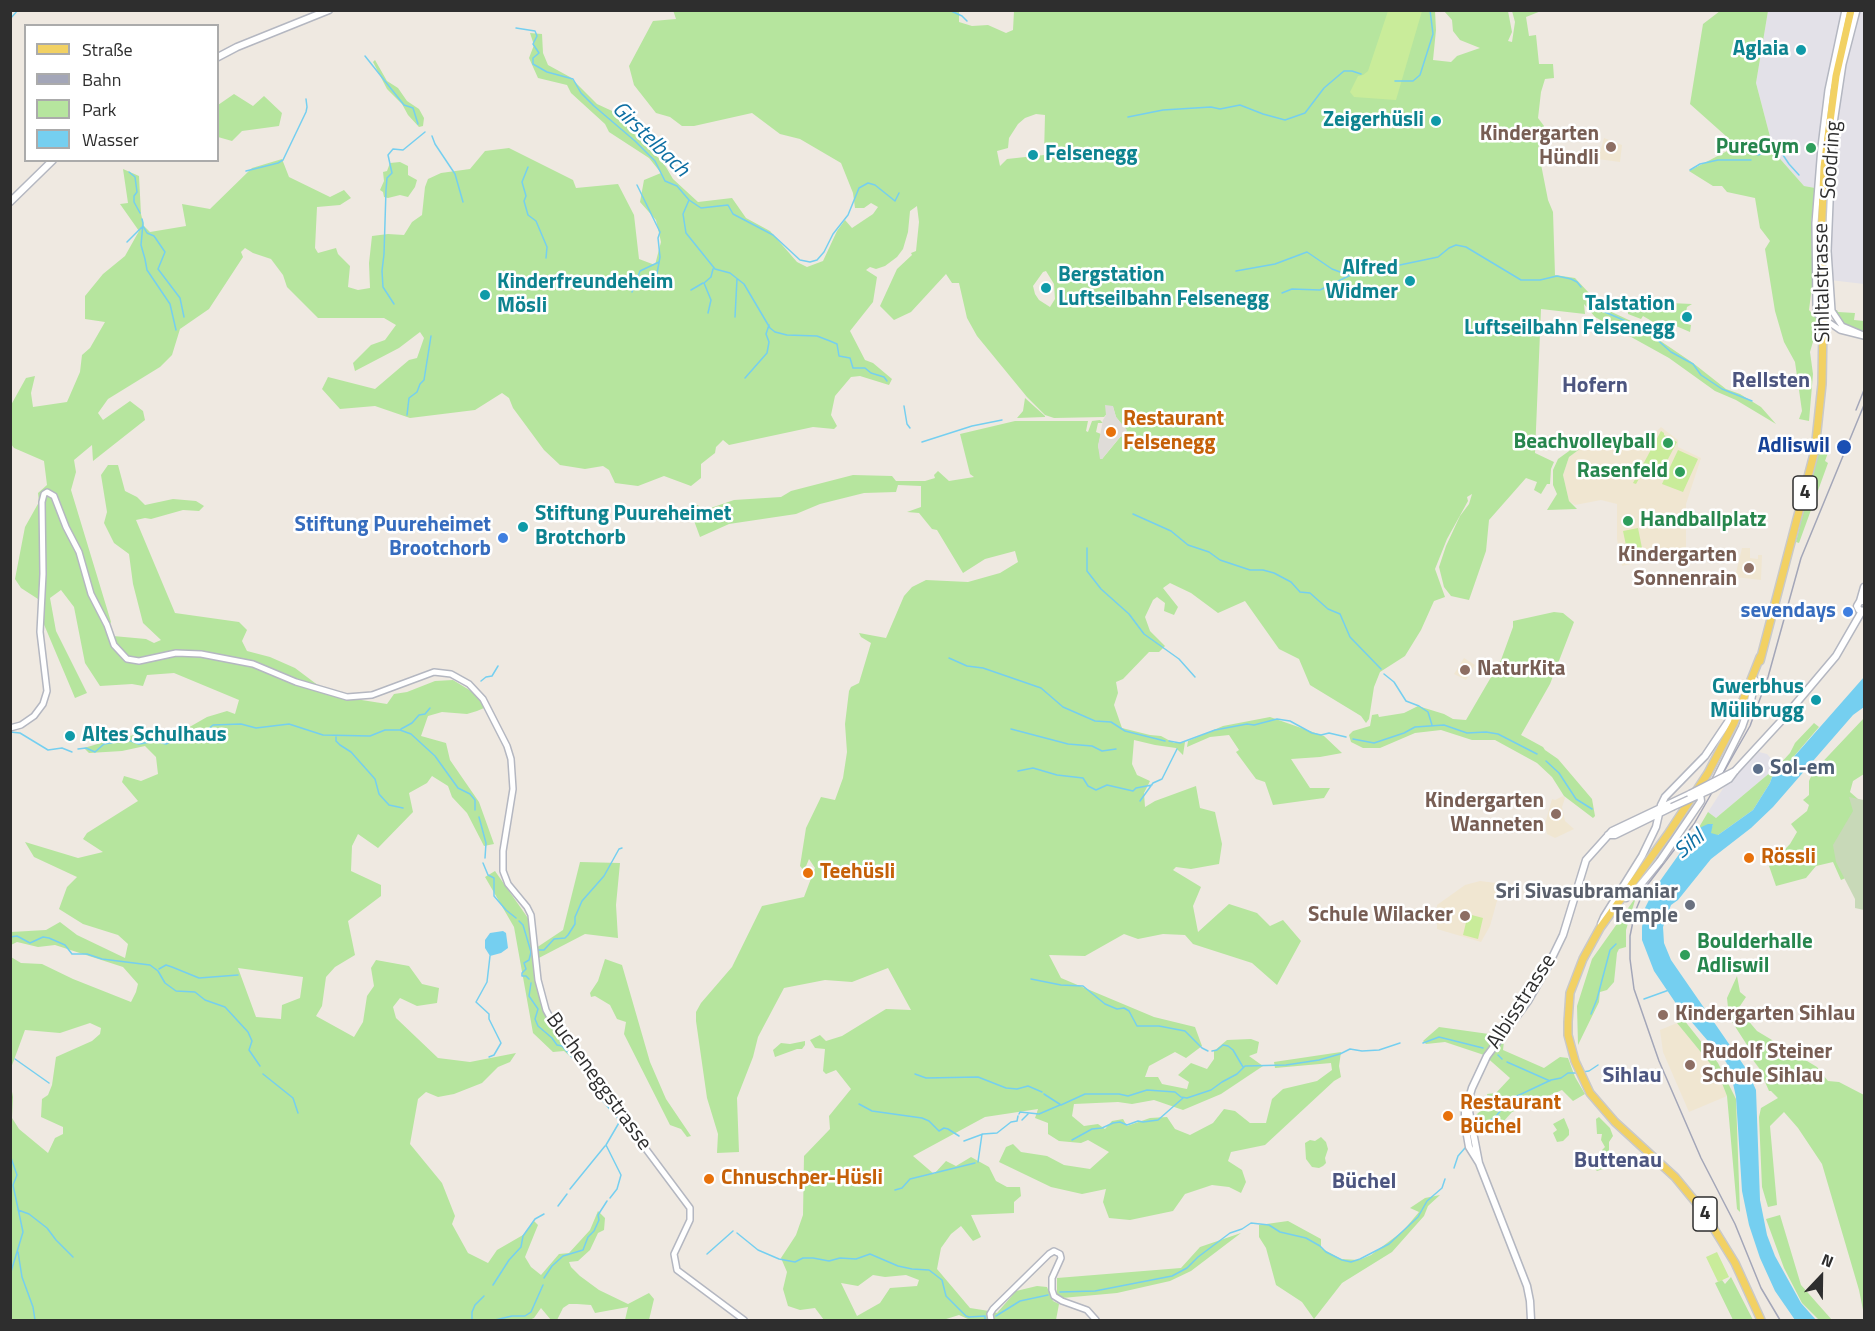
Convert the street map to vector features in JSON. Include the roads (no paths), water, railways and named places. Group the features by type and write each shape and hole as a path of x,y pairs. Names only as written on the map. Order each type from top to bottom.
{"main road":[{"path":"219,56 329,10"},
{"name":"Sihltalstrasse","path":"1596,937 1678,827 1711,775 1734,731 1755,680 1815,450 1822,384 1821,242 1824,167 1836,76 1851,10"},
{"path":"10,202 51,162"},
{"path":"1862,601 1864,588"},
{"name":"Albisstrasse","path":"1531,1320 1530,1300 1523,1271 1479,1163 1472,1154 1465,1112 1481,1066 1531,996 1559,945 1585,862 1595,848 1619,827 1672,807 1721,784 1756,749 1836,656 1861,610 1857,604 1862,601"},
{"name":"Sihltalstrasse","path":"1760,657 1722,749 1694,796 1600,928 1578,969 1570,993 1568,1035 1575,1061 1588,1088 1604,1110 1675,1177 1709,1218 1736,1263 1761,1320"},
{"path":"1707,790 1723,767 1742,727 1755,680"},
{"path":"1600,928 1604,917 1646,848 1656,827 1665,797 1717,741 1743,699"},
{"path":"1723,767 1732,772"},
{"name":"Albisstrasse","path":"1659,811 1732,772"},
{"path":"1626,898 1637,889 1660,861 1699,806 1702,798 1700,794 1690,794"}],"street":[{"name":"Soodring","path":"1822,320 1816,309 1817,187 1828,90 1845,10"},
{"name":"Soodring","path":"1832,311 1828,251 1832,140 1843,64 1857,10"},
{"path":"1841,328 1832,311 1822,320 1841,328 1864,336"},
{"name":"Bucheneggstrasse","path":"10,728 21,725 34,716 43,704 47,691 40,632 43,574 42,502 47,492 54,496 79,552 91,594 107,625 114,645 127,659 139,661 176,653 201,654 253,664 296,682 347,697 376,694 434,672 451,674 469,684 483,699 507,746 512,762 513,789 502,865 506,881 531,915 538,980 546,1010 557,1030 690,1208 690,1220 675,1254 677,1270 744,1320"},
{"path":"991,1320 992,1310 1054,1251 1060,1254 1061,1258 1052,1278 1054,1296 1060,1301 1087,1310 1096,1320"}],"water":[{"name":"Sihl","path":"1864,677 1864,707 1853,715 1773,807 1751,828 1711,859 1678,900 1671,905 1663,927 1664,943 1671,960 1747,1070 1756,1090 1760,1200 1767,1235 1775,1256 1801,1303 1816,1320 1795,1320 1775,1291 1760,1258 1749,1225 1742,1191 1736,1097 1730,1070 1726,1062 1677,1005 1654,971 1642,940 1642,927 1645,908 1655,888 1697,829 1713,824 1711,833 1718,835 1753,810 1772,777 1784,768"},
{"path":"503,931 506,933 508,948 490,956 485,948 485,940 490,933"}],"waterway":[{"path":"10,19 18,10"},
{"path":"949,10 967,21"},
{"path":"1395,81 1413,81 1420,75 1433,34 1430,10"},
{"name":"Girstelbach","path":"516,28 535,31 537,36 533,44 539,53 533,58 533,64 547,72 573,79 581,93 655,161 665,181 677,186 689,200 683,214 686,233 715,269 730,273 744,284 770,328 787,335 817,336 837,344 839,356 850,358 853,368 865,368 871,373 884,377 887,381"},
{"path":"365,56 404,105 413,108 418,124"},
{"path":"1128,117 1163,110 1211,107 1220,109 1240,105 1285,120 1305,113 1324,88 1344,71 1361,74"},
{"path":"246,171 283,160 306,112 306,99"},
{"path":"394,304 383,287 382,271 387,178 392,173 388,155 393,149 403,150 425,132"},
{"path":"432,136 455,174 463,202"},
{"path":"1758,155 1776,149 1799,175"},
{"path":"1690,170 1700,164 1718,160 1751,160"},
{"path":"528,167 522,182 526,196 524,201 528,215 536,221 547,247 546,258"},
{"path":"129,172 135,177 137,192 134,202 140,213"},
{"path":"689,200 701,208 728,205 733,214 773,235 800,260 810,262 817,260 824,252 833,234 848,215 859,188 868,183 875,185 895,201 899,193"},
{"path":"637,185 660,232 658,238 660,257 654,290"},
{"path":"142,219 141,245 147,270 170,304 176,330"},
{"path":"143,226 147,233 154,236 165,252 158,269 180,298 184,317"},
{"path":"127,242 142,227"},
{"path":"1282,293 1292,289 1320,290 1363,269 1395,266 1438,257 1456,245 1466,247 1521,280 1540,280 1557,276 1571,279 1581,287"},
{"path":"1236,271 1275,264 1307,252 1332,269 1348,275"},
{"path":"632,292 640,271 659,262"},
{"path":"708,313 711,300 704,283 711,277 713,269"},
{"path":"735,317 737,279"},
{"path":"691,290 703,283"},
{"path":"1592,299 1598,309 1637,326"},
{"path":"745,378 767,353 769,342 766,334 769,325"},
{"path":"407,415 409,398 417,392 424,380 431,336"},
{"path":"1653,336 1671,352 1693,364 1701,375 1722,389 1752,401"},
{"path":"904,406 907,424 910,428"},
{"path":"922,442 972,426 1002,420"},
{"path":"1133,514 1171,531 1188,545 1209,552 1220,560 1250,570 1274,573 1291,582 1300,592 1310,593 1328,609 1340,614 1350,637 1381,669"},
{"path":"1087,548 1087,571 1101,589 1129,614 1144,634 1179,659 1195,677"},
{"path":"949,658 967,666 983,668 1041,688 1063,707 1095,721 1111,722 1125,731 1165,741"},
{"path":"481,681 492,676 498,666"},
{"path":"1384,674 1394,682 1406,701 1428,712 1432,725"},
{"path":"401,729 412,723 419,715 425,714 430,708"},
{"path":"1169,741 1180,743 1215,730 1247,724 1254,725 1277,719 1290,721 1312,733 1321,735 1329,733 1346,737"},
{"path":"78,749 86,748 95,752 104,744 128,740 139,744 155,741 166,744 187,732 206,731 213,725 241,724 256,728 289,724 323,735 370,736 385,730 400,730 411,734 435,756 458,788 470,794 475,800 475,810"},
{"path":"1353,739 1374,743 1415,727 1444,725 1467,733 1498,734 1537,754"},
{"path":"1011,729 1068,744 1092,746 1102,751 1116,749"},
{"path":"10,732 20,733 48,750 62,748 72,752"},
{"path":"336,737 336,741 351,752 375,779 379,794 389,805 403,808"},
{"path":"1140,801 1153,783 1162,779 1177,749"},
{"path":"1546,761 1559,773 1576,799 1592,809"},
{"path":"1018,771 1033,768 1057,775 1083,778 1088,786 1096,790 1107,785 1133,791 1136,788 1152,785"},
{"path":"479,817 486,843 485,858"},
{"path":"537,950 544,950 554,939 565,938 568,935 575,924 575,917 582,901 604,876 619,849 622,848"},
{"path":"483,863 488,875 494,878 494,896 516,918"},
{"path":"519,921 523,925 531,952 529,960 524,963 526,969 522,973 522,976 529,979"},
{"path":"10,937 17,936 30,943 43,937 49,938 65,945 72,954 87,954 102,959 150,965 158,971 165,983 176,991 195,992 205,1000 225,1007 248,1032 252,1041 249,1050 260,1066"},
{"path":"1591,1014 1610,950 1616,944"},
{"path":"489,1057 494,1055 501,1043 489,1019 489,1014 476,1002 487,982 490,956"},
{"path":"159,969 166,965 199,978 238,975"},
{"path":"1031,979 1061,985 1083,986 1105,1004 1129,1011 1137,1026 1159,1026 1185,1031 1208,1051"},
{"path":"531,983 529,996 538,1009 535,1019 538,1026 557,1045 562,1046 584,1071 602,1100 620,1121 606,1145 621,1175 617,1189 610,1198"},
{"path":"1644,999 1669,990"},
{"path":"1423,1043 1439,1037 1483,1048"},
{"path":"1044,1094 1061,1105 1085,1094 1128,1096 1147,1090 1175,1092 1187,1098 1211,1090 1237,1074 1245,1066 1286,1065 1319,1060 1350,1049 1379,1050 1400,1043"},
{"path":"1212,1051 1223,1045 1228,1046 1243,1067"},
{"path":"1498,1055 1502,1059"},
{"path":"15,1059 49,1083"},
{"path":"1507,1062 1550,1081"},
{"path":"1582,1072 1589,1071 1598,1065"},
{"path":"1487,1123 1515,1097 1568,1073 1577,1073"},
{"path":"263,1074 293,1098 298,1113"},
{"path":"915,1074 926,1078 978,1077 1006,1088 1017,1089 1028,1086 1042,1092"},
{"path":"1072,1140 1092,1129 1113,1123 1120,1122 1127,1125 1138,1121 1158,1120 1183,1098"},
{"path":"859,1104 872,1111 922,1118 929,1121 939,1131 944,1128 959,1136"},
{"path":"1019,1114 1020,1112 1039,1114 1060,1105"},
{"path":"1022,1120 1028,1114"},
{"path":"964,1141 983,1134 997,1133 1011,1122 1017,1121 1018,1116"},
{"path":"978,1162 982,1134"},
{"path":"570,1189 605,1146"},
{"path":"1454,1168 1458,1156 1465,1148"},
{"path":"10,1155 17,1175 13,1185 23,1232 10,1275"},
{"path":"895,1190 902,1188 910,1179 975,1163"},
{"path":"1060,1292 1095,1291 1172,1276 1187,1268 1230,1233 1251,1223 1269,1225 1280,1232 1306,1238 1326,1252 1351,1262 1389,1244 1418,1217 1427,1201 1442,1188 1445,1179"},
{"path":"558,1206 567,1194"},
{"path":"544,1278 563,1256 583,1250 599,1220 598,1215 607,1201"},
{"path":"18,1210 29,1214 47,1228 73,1257"},
{"path":"493,1285 509,1260 521,1247 523,1236 535,1219 544,1214"},
{"path":"707,1254 733,1231"},
{"path":"737,1233 758,1250 779,1259 795,1262 803,1258 829,1261 840,1258 856,1259 870,1254 898,1266 929,1270 942,1280 946,1296 966,1316 985,1316 985,1320"},
{"path":"18,1252 22,1277 33,1307 35,1320"},
{"path":"495,1320 525,1316 531,1312 543,1285"},
{"path":"996,1316 1020,1301 1048,1295"},
{"path":"472,1320 475,1305 484,1296"}],"railway":[{"path":"1856,410 1864,390"},
{"path":"1780,1320 1761,1288 1735,1224 1701,1158 1659,1061 1634,989 1630,936 1635,912 1645,888 1694,824 1750,726 1768,677 1801,558 1864,405"}],"place":[{"name":"Aglaia","path":"1801,50"},
{"name":"Zeigerhüsli","path":"1436,121"},
{"name":"Kindergarten Hündli","path":"1611,147"},
{"name":"PureGym","path":"1811,148"},
{"name":"Felsenegg","path":"1033,155"},
{"name":"Alfred Widmer","path":"1410,281"},
{"name":"Bergstation Luftseilbahn Felsenegg","path":"1046,288"},
{"name":"Kinderfreundeheim Mösli","path":"485,295"},
{"name":"Talstation Luftseilbahn Felsenegg","path":"1687,317"},
{"name":"Restaurant Felsenegg","path":"1111,432"},
{"name":"Beachvolleyball","path":"1668,443"},
{"name":"Adliswil","path":"1844,447"},
{"name":"Rasenfeld","path":"1680,472"},
{"name":"Handballplatz","path":"1628,521"},
{"name":"Stiftung Puureheimet Brotchorb","path":"523,527"},
{"name":"Stiftung Puureheimet Brootchorb","path":"503,538"},
{"name":"Kindergarten Sonnenrain","path":"1749,568"},
{"name":"sevendays","path":"1848,612"},
{"name":"NaturKita","path":"1465,670"},
{"name":"Gwerbhus Mülibrugg","path":"1816,700"},
{"name":"Altes Schulhaus","path":"70,736"},
{"name":"Sol-em","path":"1758,769"},
{"name":"Kindergarten Wanneten","path":"1556,814"},
{"name":"Rössli","path":"1749,858"},
{"name":"Teehüsli","path":"808,873"},
{"name":"Sri Sivasubramaniar Temple","path":"1690,905"},
{"name":"Schule Wilacker","path":"1465,916"},
{"name":"Boulderhalle Adliswil","path":"1685,955"},
{"name":"Kindergarten Sihlau","path":"1663,1015"},
{"name":"Rudolf Steiner Schule Sihlau","path":"1690,1065"},
{"name":"Restaurant Büchel","path":"1448,1116"},
{"name":"Chnuschper-Hüsli","path":"709,1179"}],"district":[{"name":"Rellsten","path":"1771,382"},
{"name":"Hofern","path":"1595,387"},
{"name":"Sihlau","path":"1632,1077"},
{"name":"Buttenau","path":"1618,1162"},
{"name":"Büchel","path":"1364,1183"}]}
